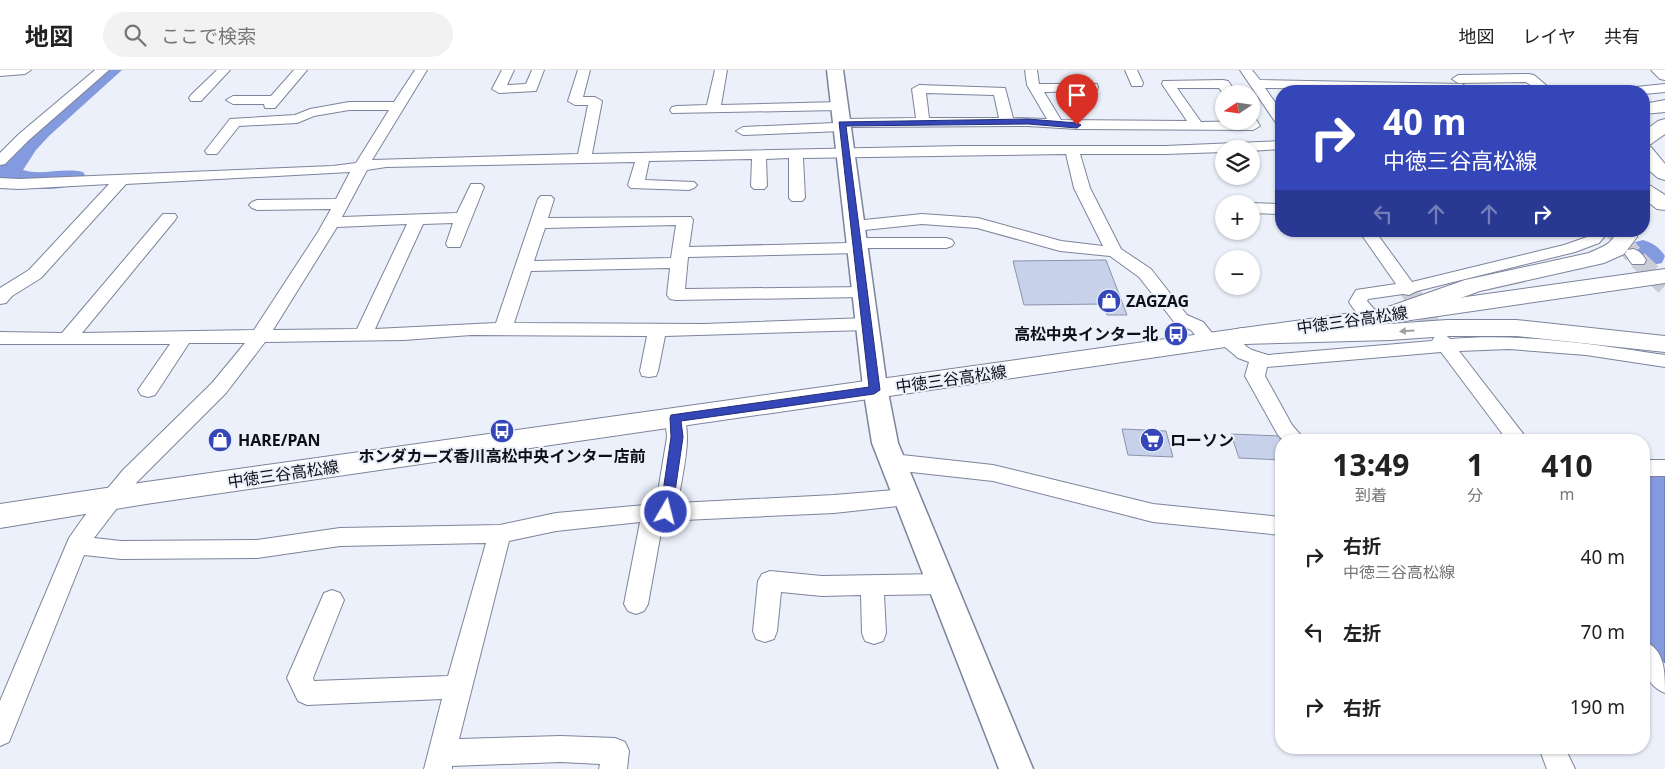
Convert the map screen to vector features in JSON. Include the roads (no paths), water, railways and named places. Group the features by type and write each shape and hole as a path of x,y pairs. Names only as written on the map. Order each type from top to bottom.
{"main road":[{"path":"1650,108 1665,106"},
{"path":"1650,119 1665,120"},
{"path":"1650,136 1665,125"},
{"path":"1650,160 1665,174"},
{"path":"1650,194 1665,204"},
{"path":"1650,212 1665,221"},
{"path":"1383,316 1473,285 1596,258 1616,249 1626,237"},
{"name":"中徳三谷高松線","path":"0,516 112,498 1665,276"},
{"path":"1226,339 1516,328 1665,344"}],"street":[{"path":"0,72 25,70"},
{"path":"0,161 20,141 103,70"},
{"path":"196,98 224,70"},
{"path":"233,100 272,103 302,70"},
{"path":"0,733 77,545 91,524 130,476 219,388 260,336 289,292 331,222 363,163 421,70"},
{"path":"508,70 499,89 531,88 538,70"},
{"path":"584,70 575,101 596,101 585,154"},
{"path":"713,109 721,70"},
{"path":"835,70 864,292 874,390 885,443 1016,769"},
{"path":"1031,70 1036,88 1057,124"},
{"path":"1131,70 1137,82"},
{"path":"1246,70 1275,111"},
{"path":"1657,70 1665,76"},
{"path":"1256,84 1460,82 1529,78 1539,85"},
{"path":"1197,126 1168,84 1225,85"},
{"path":"1036,88 1092,87"},
{"path":"1650,90 1665,88"},
{"path":"923,122 919,90 1000,90 1007,122"},
{"path":"212,151 235,122 298,119 310,113 349,106 398,106"},
{"path":"677,110 839,106"},
{"path":"743,131 768,133 842,125 923,122 1215,126"},
{"path":"0,142 20,141"},
{"path":"643,157 636,186 691,175 759,155 845,151 1165,150 1275,145"},
{"path":"1072,150 1082,188 1114,252"},
{"path":"0,183 19,184 333,170 363,163 585,154 643,157 691,175"},
{"path":"796,154 797,198"},
{"path":"758,186 759,155"},
{"path":"0,299 6,292 35,274 121,180"},
{"path":"454,244 476,187"},
{"path":"503,329 546,199"},
{"path":"257,205 341,204"},
{"path":"1260,208 1275,209"},
{"path":"68,338 169,217"},
{"path":"331,222 463,218"},
{"path":"857,239 922,219 978,223 1060,246 1114,252 1145,273 1181,320 1226,339 1245,354 1268,361 1443,343 1509,343 1586,349 1665,361"},
{"path":"363,335 417,220"},
{"path":"538,223 684,220 676,295 864,292"},
{"path":"1371,237 1408,289"},
{"path":"1383,316 1358,302 1362,294 1408,289 1569,249 1595,237"},
{"path":"524,266 680,258 857,239 946,243"},
{"path":"0,338 363,335 471,329 704,330 867,324"},
{"path":"649,371 657,330"},
{"path":"148,390 184,337"},
{"path":"1443,343 1513,434"},
{"path":"1259,359 1255,376 1289,434"},
{"path":"636,604 677,437 675,418"},
{"path":"893,462 993,473 1153,513 1275,525"},
{"path":"1650,468 1665,468"},
{"path":"77,545 121,550 257,549 340,537 500,534 556,522 659,512 834,504 907,497"},
{"path":"500,534 458,687 440,761 561,749 615,751 613,769"},
{"path":"765,631 770,581 822,586 942,584"},
{"path":"872,586 874,633"},
{"path":"332,600 300,678 307,693 458,687"},
{"path":"1650,660 1665,681"},
{"path":"1555,754 1561,769"}],"water":[{"path":"1650,475 1665,475 1665,663 1650,643"}],"waterway":[{"path":"73,178 30,180 14,176 8,172 16,158 40,131 111,70"},
{"path":"1643,249 1651,257"}],"tunnel":[{"path":"1617,237 1626,247"},
{"path":"1625,245 1633,254"},
{"path":"1638,260 1665,286"},
{"path":"1409,290 1441,340"}],"place":[{"name":"ZAGZAG","path":"1109,301"},
{"name":"高松中央インター北","path":"1176,334"},
{"name":"ホンダカーズ香川高松中央インター店前","path":"502,431"},
{"name":"HARE/PAN","path":"220,440"},
{"name":"ローソン","path":"1152,440"}]}
